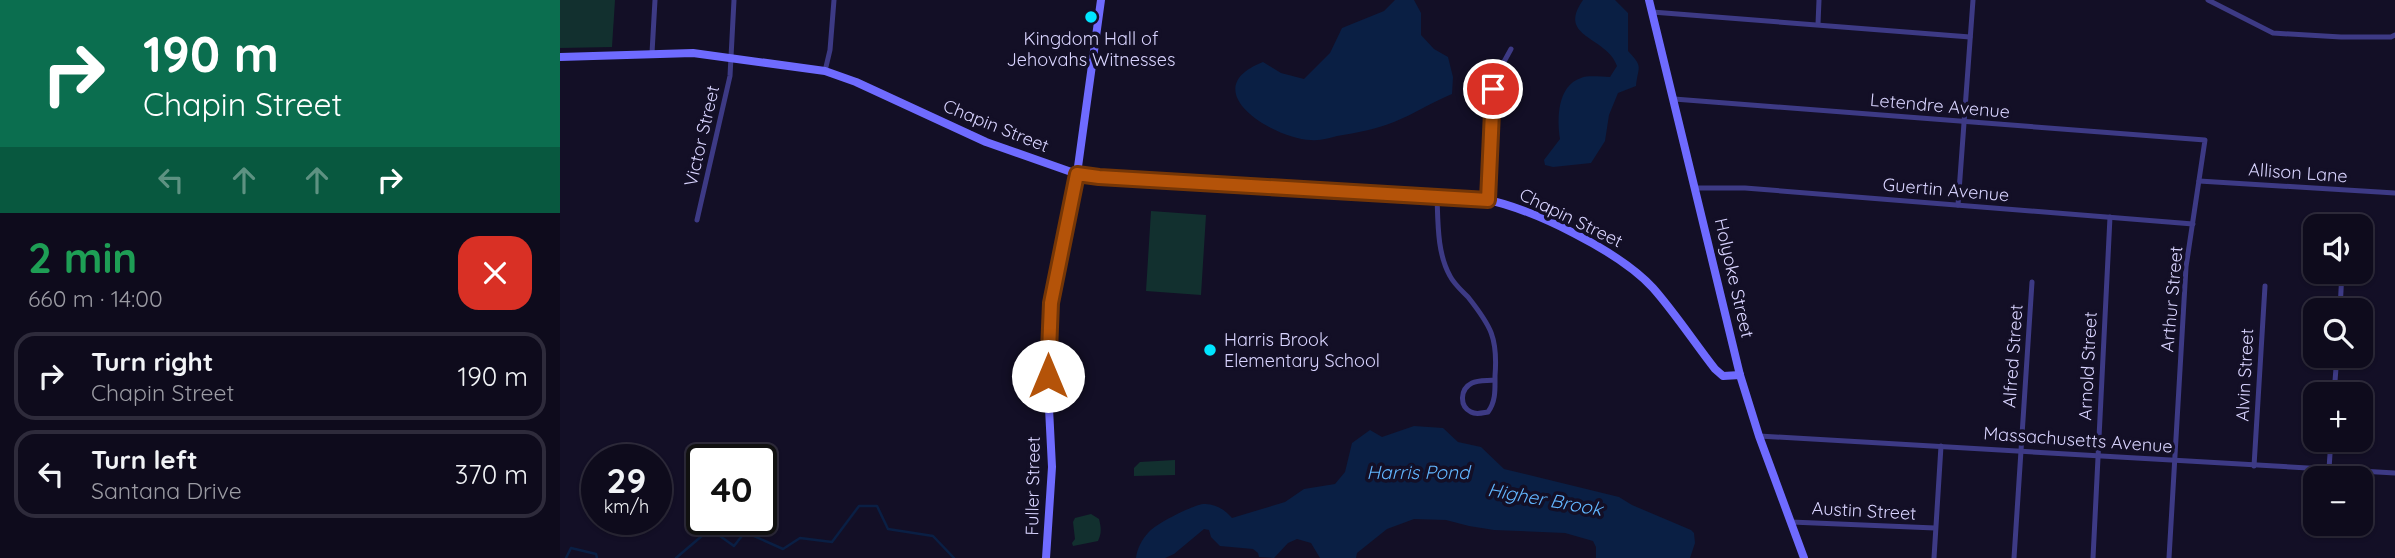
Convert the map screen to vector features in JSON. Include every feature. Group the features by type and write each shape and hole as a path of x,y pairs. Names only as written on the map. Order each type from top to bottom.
{"main road":[{"name":"Fuller Street","path":"1046,558 1052,467 1048,334 1053,294 1077,174 1101,0"},
{"name":"Holyoke Street","path":"1649,0 1740,375 1759,436 1804,558"},
{"name":"Chapin Street","path":"560,57 693,53 825,71 856,82 986,142 1077,174 1437,196 1488,200 1520,208 1615,256 1653,288 1715,369 1723,376 1740,375"}],"street":[{"path":"652,53 656,0"},
{"name":"Victor Street","path":"697,220 730,80 734,0"},
{"path":"825,71 830,50 834,0"},
{"path":"1818,24 1819,0"},
{"path":"1958,205 1973,0"},
{"path":"2208,0 2273,33 2341,37 2391,37 2395,34"},
{"path":"1652,12 1970,37"},
{"path":"1488,200 1493,89 1511,49"},
{"name":"Letendre Avenue","path":"1674,99 2204,141"},
{"name":"Arthur Street","path":"2169,558 2186,267 2204,141"},
{"name":"Allison Lane","path":"2199,181 2395,193"},
{"name":"Guertin Avenue","path":"1696,188 1745,188 2193,224"},
{"path":"1437,196 1439,234 1450,277 1486,319 1497,353 1494,404 1488,412 1477,414 1463,406 1462,396 1466,388 1473,383 1495,380"},
{"name":"Arnold Street","path":"2093,558 2110,217"},
{"name":"Alfred Street","path":"2014,558 2032,282"},
{"name":"Alvin Street","path":"2254,466 2265,286"},
{"name":"Massachusetts Avenue","path":"1759,436 2303,468"},
{"path":"1934,558 1941,446"},
{"name":"Massachusetts Avenue","path":"2373,472 2395,473"},
{"name":"Austin Street","path":"1791,522 1935,528"}],"green space":[{"path":"560,0 615,0 612,47 560,48"},
{"path":"1151,211 1206,215 1201,295 1146,291"},
{"path":"1175,460 1175,475 1134,476 1134,468 1140,462"},
{"path":"1091,514 1099,519 1101,530 1098,541 1073,546 1075,518"}],"water":[{"path":"1395,0 1414,0 1421,13 1421,35 1434,49 1448,57 1453,77 1452,94 1387,124 1314,140 1277,131 1260,122 1237,98 1236,85 1244,73 1263,62 1281,73 1304,79 1330,53 1342,28 1384,11"},
{"path":"1583,0 1615,0 1628,13 1628,51 1639,67 1636,86 1618,93 1609,115 1605,141 1591,163 1553,167 1545,165 1544,160 1560,139 1560,104 1567,88 1584,77 1610,77 1617,66 1604,48 1579,30 1576,13"},
{"name":"Harris Pond","path":"1414,426 1443,428 1458,442 1481,447 1504,469 1619,497 1691,530 1695,543 1690,558 1596,558 1593,541 1565,533 1494,530 1446,520 1414,519 1387,529 1357,553 1356,558 1320,558 1311,543 1297,539 1288,543 1274,558 1259,557 1253,549 1220,546 1211,537 1209,530 1204,529 1174,554 1165,558 1136,558 1140,544 1148,533 1182,512 1207,504 1219,508 1232,518 1285,502 1304,489 1335,484 1345,472 1352,443 1370,430 1382,437"}],"waterway":[{"name":"Higher Brook","path":"676,558 710,529 734,546 745,532 783,549 800,538 832,542 859,506 877,506 888,529 933,536 954,558"},
{"name":"Higher Brook","path":"566,558 571,548 596,554 597,558"}],"place":[{"name":"Kingdom Hall of Jehovahs Witnesses","path":"1091,17"},
{"name":"Harris Brook Elementary School","path":"1210,350"}],"route":[{"path":"1048,376 1051,303 1077,174 1488,200 1493,89"}]}
